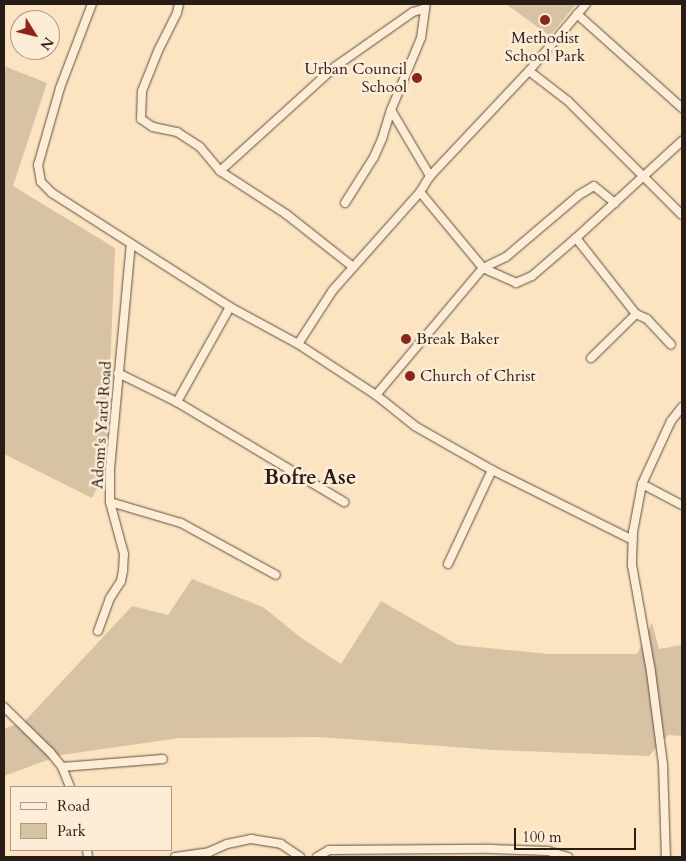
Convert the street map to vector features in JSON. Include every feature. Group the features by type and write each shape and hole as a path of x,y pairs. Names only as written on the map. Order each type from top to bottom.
{"street":[{"path":"92,4 60,88 38,165 41,182 52,193 230,307 298,344 376,395 415,426 492,470 633,540"},
{"path":"179,4 177,13 158,51 142,91 141,119 152,127 177,132 200,147 220,171 286,214 353,267"},
{"path":"298,344 333,290 420,192 430,176 529,71 586,4"},
{"path":"220,171 336,66 424,6"},
{"path":"345,203 374,157 421,38 424,6"},
{"path":"577,14 682,108"},
{"path":"529,71 568,101 682,215"},
{"path":"391,110 430,176"},
{"path":"420,192 483,268 516,283 532,276 682,141"},
{"path":"376,395 483,268 506,257 579,195 594,186 615,203"},
{"path":"576,238 636,314 647,319 672,345"},
{"name":"Adom's Yard Road","path":"98,631 110,598 121,582 123,571 124,554 110,502 112,445 131,244"},
{"path":"177,402 230,307"},
{"path":"591,358 636,314"},
{"path":"118,374 177,402 344,502"},
{"path":"666,857 663,764 651,672 632,565 633,540 642,484 671,421 682,408"},
{"path":"448,564 492,470"},
{"path":"642,484 682,505"},
{"path":"110,502 182,524 276,575"},
{"path":"4,707 34,735 62,767 70,786"},
{"path":"62,767 163,759"},
{"path":"175,857 209,852 227,844 251,839 281,844 300,857"},
{"path":"317,857 329,850 491,849 548,851 568,857"}],"green space":[{"name":"Methodist School Park","path":"506,4 576,4 550,36"},
{"path":"4,66 47,83 13,186 115,248 106,470 92,498 4,454"},
{"path":"192,579 263,607 300,637 341,664 381,601 458,645 549,654 637,654 652,623 659,649 682,645 682,736 668,735 649,756 494,750 320,737 180,738 61,755 4,776 4,729 25,721 132,606 168,615"}],"place":[{"name":"Methodist School Park","path":"545,20"},
{"name":"Urban Council School","path":"417,78"},
{"name":"Break Baker","path":"406,339"},
{"name":"Church of Christ","path":"410,376"}],"district":[{"name":"Bofre Ase","path":"310,478"}]}
